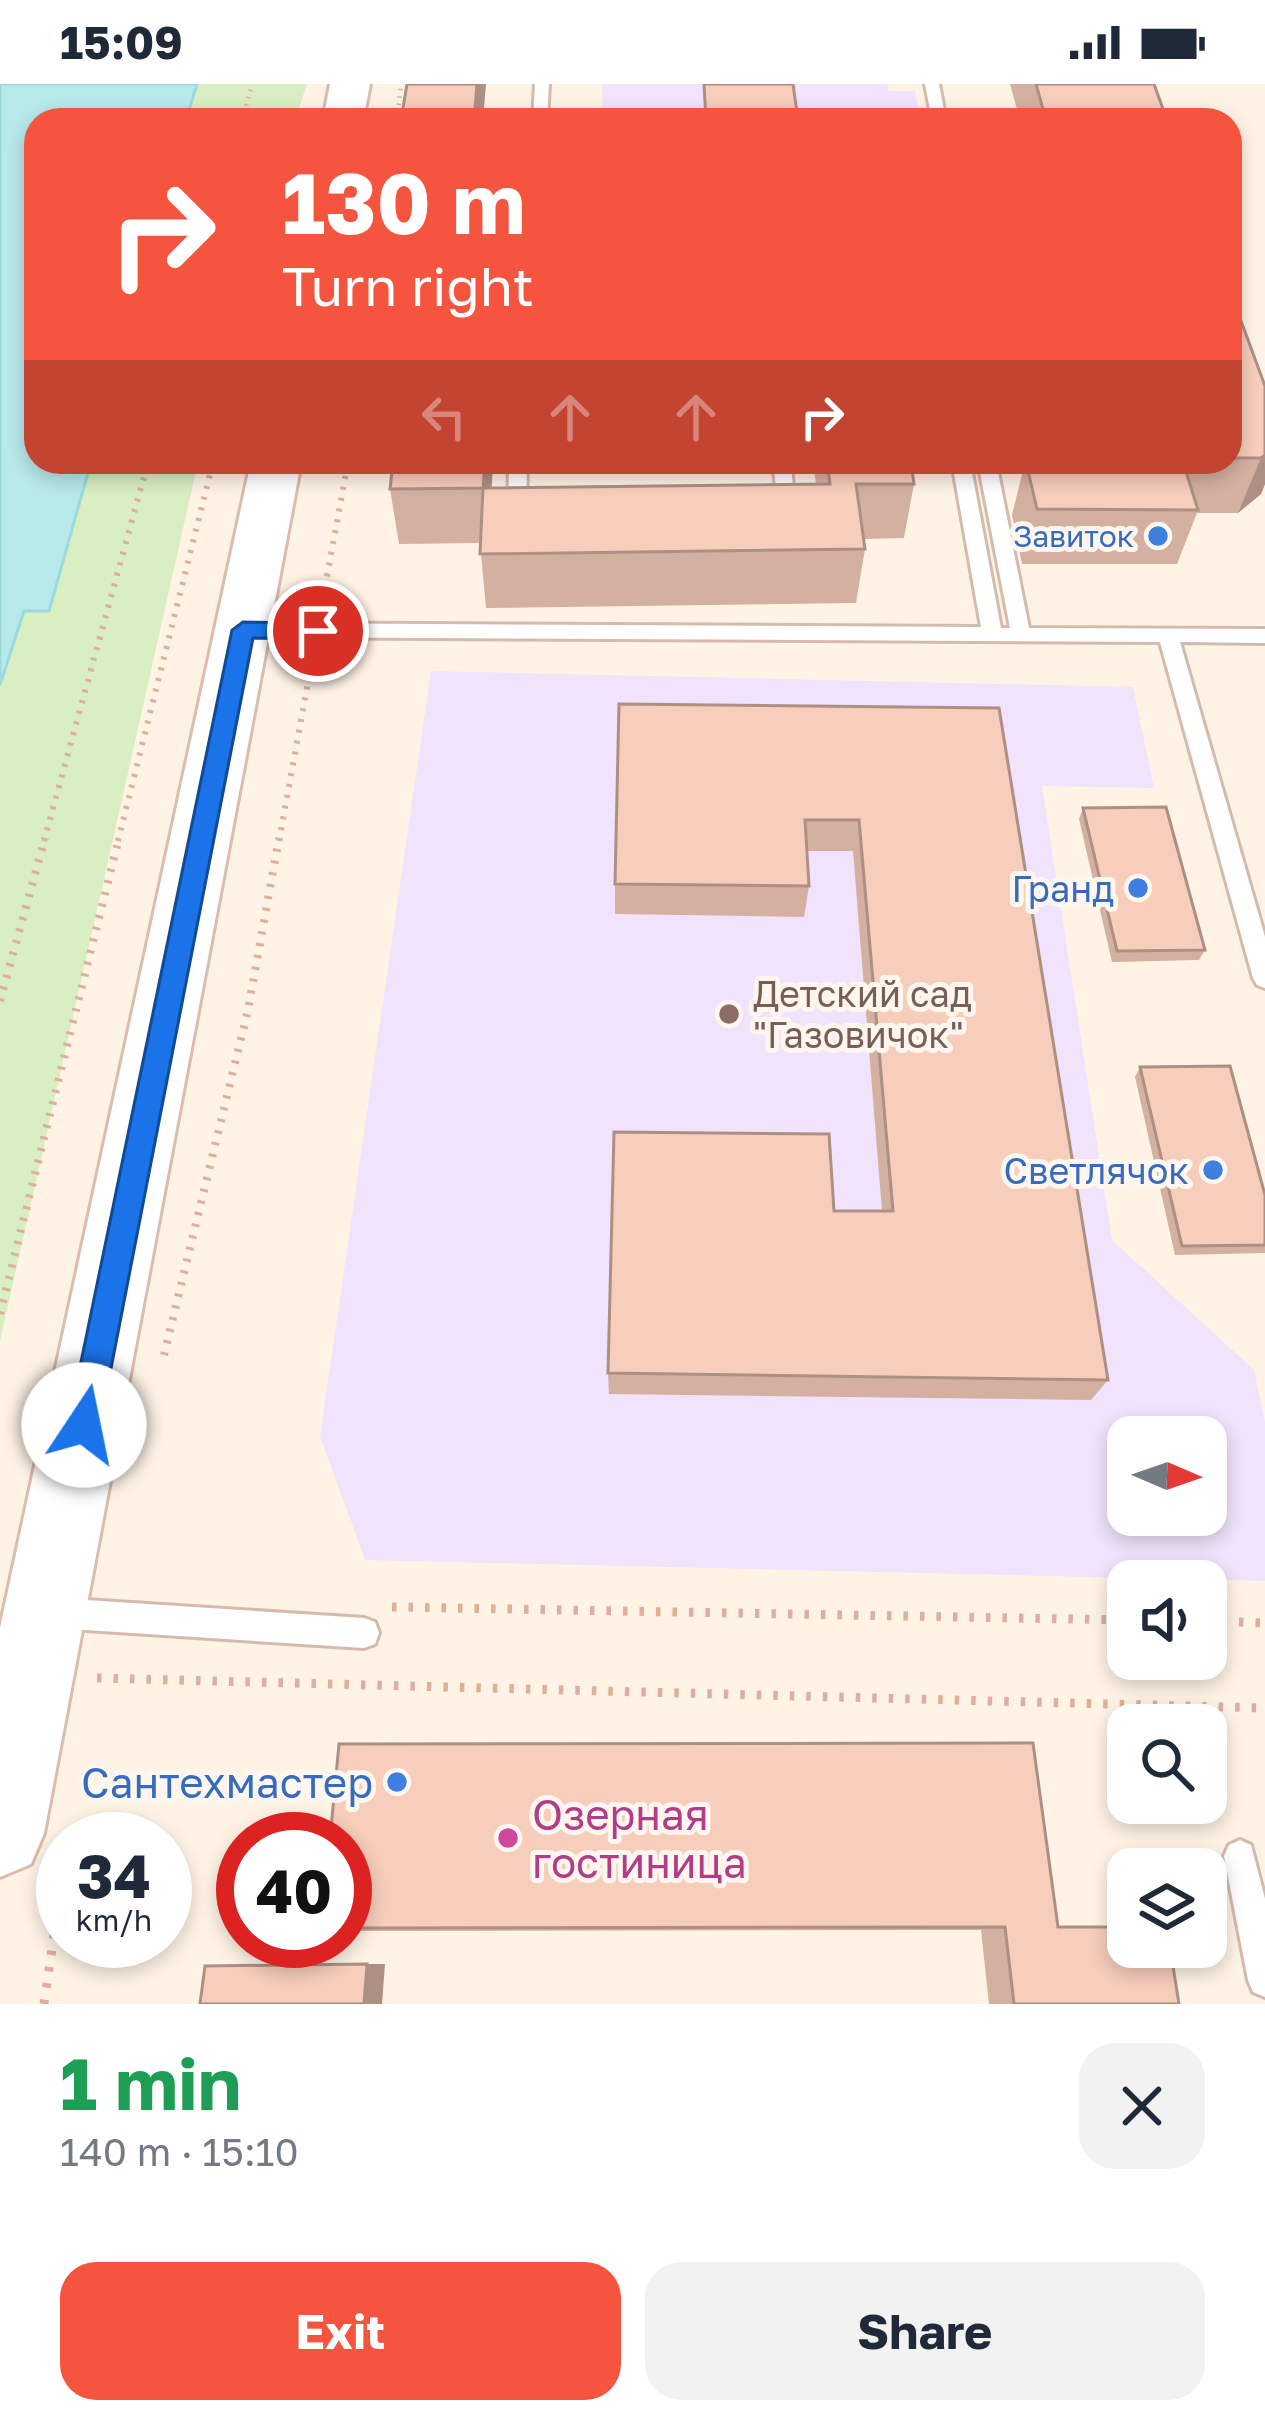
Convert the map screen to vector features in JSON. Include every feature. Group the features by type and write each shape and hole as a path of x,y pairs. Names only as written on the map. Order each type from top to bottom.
{"street":[{"path":"0,1833 73,1614 274,474"}],"lane":[{"path":"517,474 515,517 538,517"},
{"path":"765,517 788,517 783,474"},
{"path":"963,474 992,634"},
{"path":"989,474 1021,634"},
{"path":"243,630 1265,636"},
{"path":"1168,635 1265,978"},
{"path":"73,1614 371,1620"},
{"path":"1240,1856 1265,1980"}],"path":[{"path":"0,1001 145,474"},
{"path":"0,1314 210,474"},
{"path":"163,1359 248,1010 347,474"},
{"path":"73,1614 91,1678 1265,1708"},
{"path":"371,1620 1107,1620"},
{"path":"1227,1622 1265,1622"},
{"path":"44,2004 49,1968"}],"shaded area":[{"path":"602,84 887,84 889,91 915,91 919,108 603,108"},
{"name":"Детский сад \"Газовичок\"","path":"431,671 1133,687 1154,788 1042,786 1112,1240 1254,1370 1265,1422 1265,1581 1227,1580 1227,1560 1107,1560 1107,1577 365,1560 320,1436"}],"green space":[{"path":"197,84 307,84 299,108 190,108"},
{"path":"88,474 195,474 0,1341 0,685 24,611 49,610"}],"water":[{"path":"0,84 197,84 190,108 24,108 24,474 88,474 49,611 24,611 0,685"}],"building":[{"path":"407,84 477,84 475,108 403,108"},
{"path":"704,84 793,84 796,108 705,108"},
{"path":"1036,84 1154,84 1163,108 1043,108"},
{"path":"1242,324 1265,386 1265,455 1242,458"},
{"path":"392,474 484,474 483,488 390,489"},
{"path":"829,474 913,474 914,484 856,484 865,549 480,554 483,488 830,484"},
{"path":"1029,474 1187,474 1198,510 1037,509"},
{"path":"619,704 999,708 1108,1380 608,1373 614,1132 829,1134 834,1211 893,1211 859,820 805,820 809,886 615,884"},
{"path":"1166,807 1205,950 1117,951 1083,808"},
{"path":"1230,1066 1265,1195 1265,1245 1182,1246 1140,1067"},
{"path":"1033,1743 1058,1927 1107,1927 1107,1968 1173,1968 1179,2004 1014,2004 1005,1927 372,1928 372,1812 333,1812 339,1744"},
{"path":"205,1966 367,1968 364,2004 200,2004"}],"place":[{"name":"Завиток","path":"1158,536"},
{"name":"Гранд","path":"1138,888"},
{"name":"Детский сад \"Газовичок\"","path":"729,1014"},
{"name":"Светлячок","path":"1213,1170"},
{"name":"Сантехмастер","path":"397,1782"},
{"name":"Озерная гостиница","path":"508,1838"}],"route":[{"path":"84,1425 243,630 318,631"}]}
